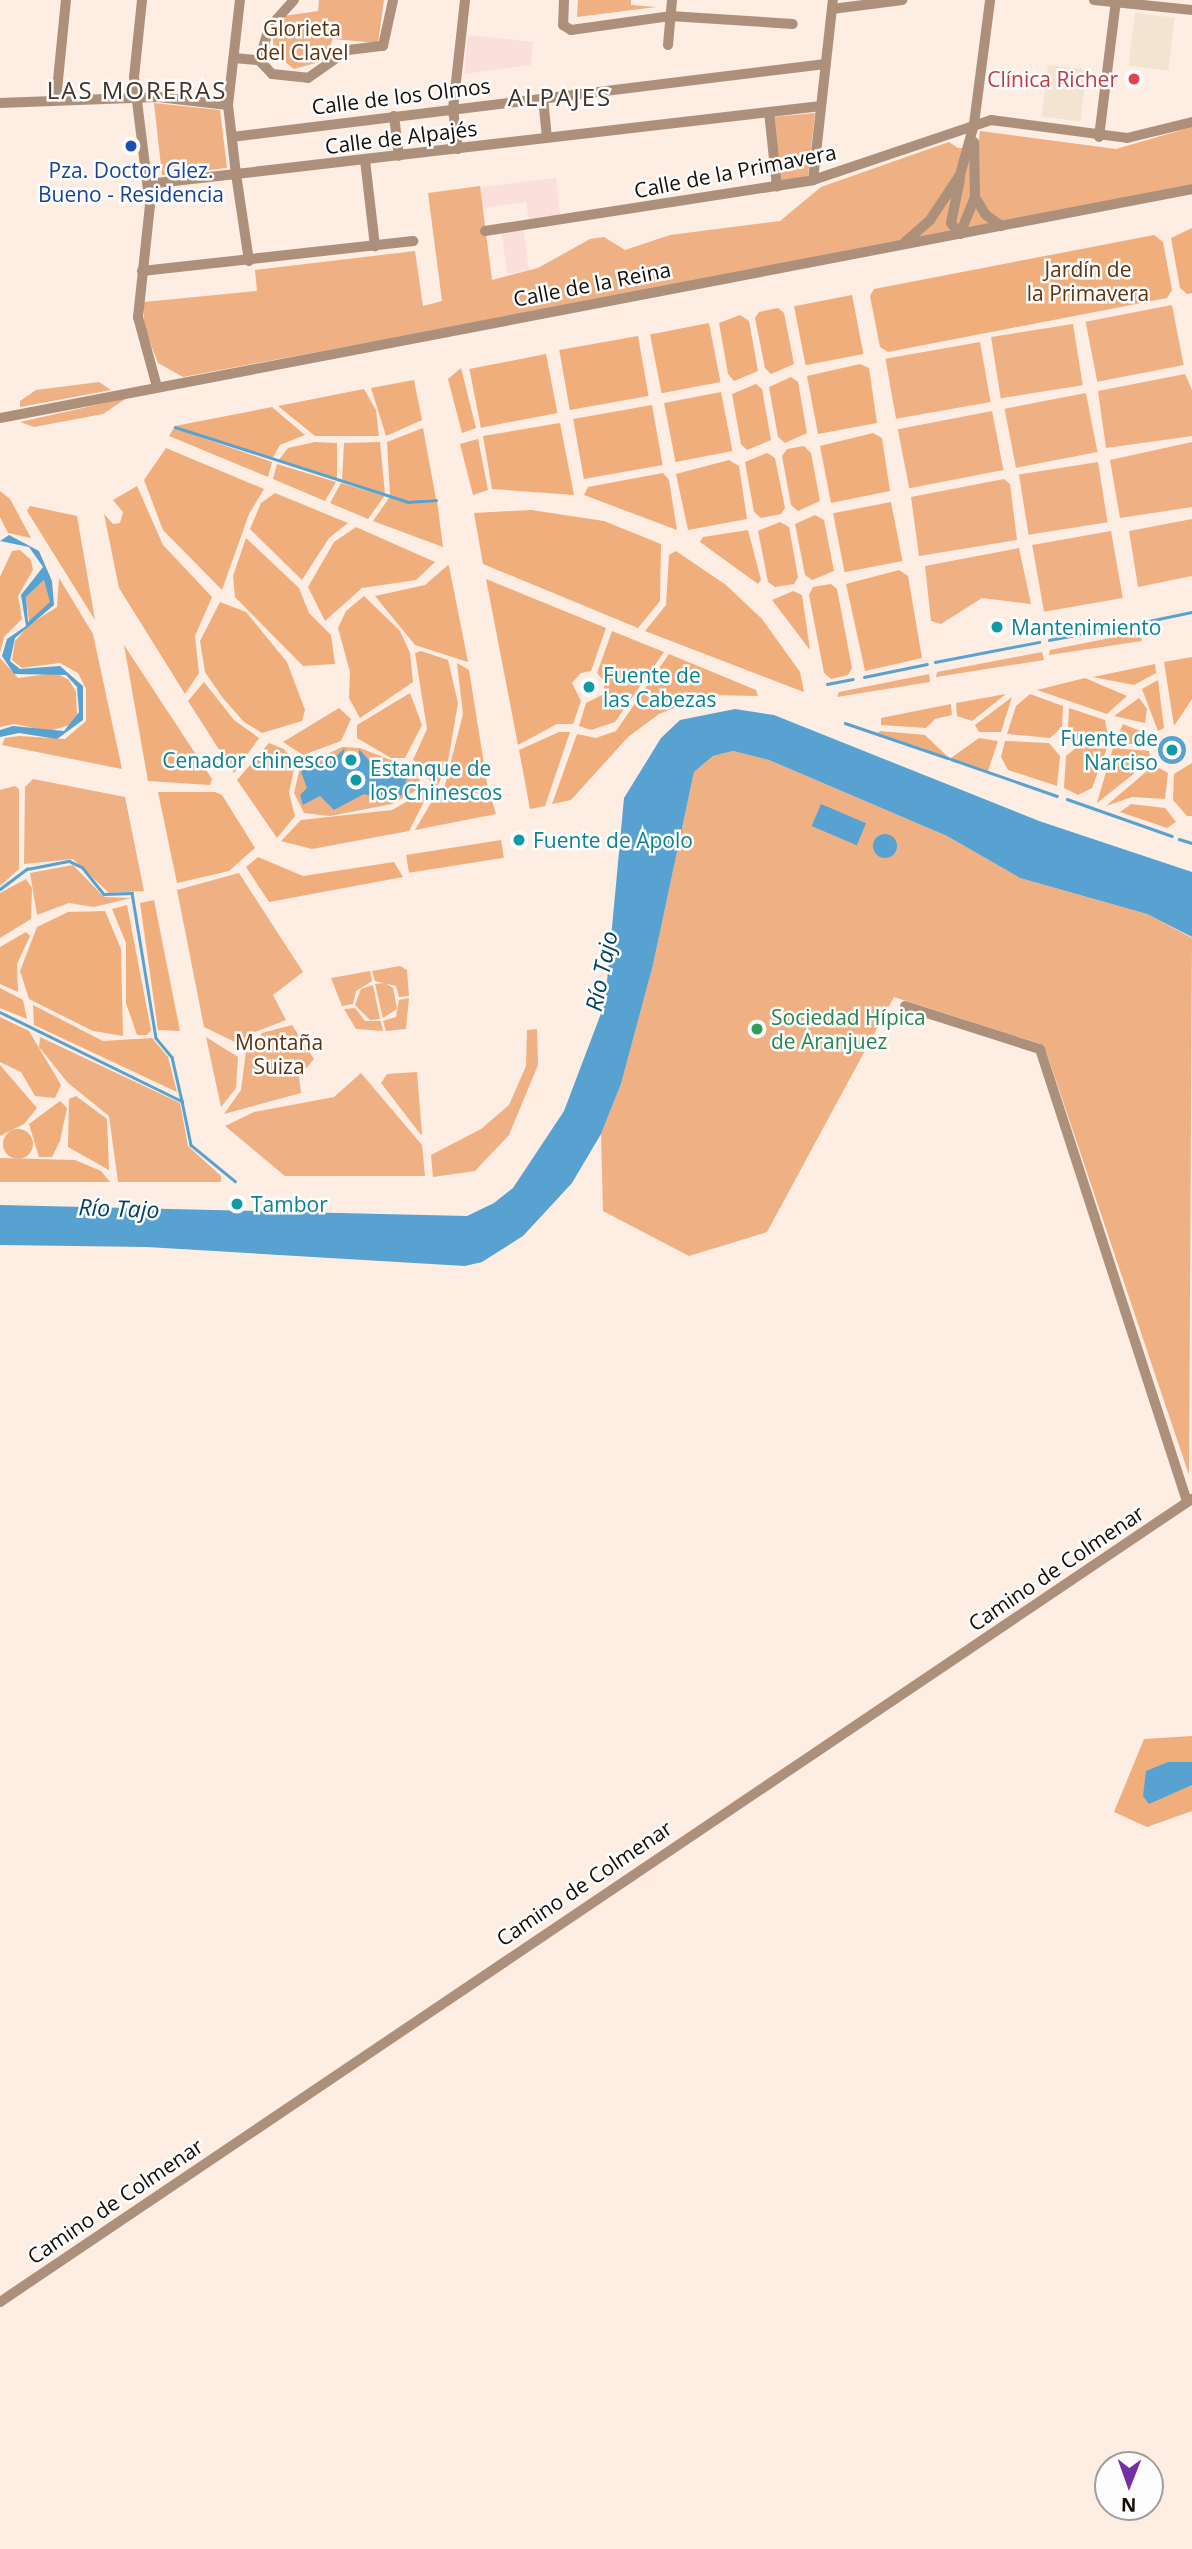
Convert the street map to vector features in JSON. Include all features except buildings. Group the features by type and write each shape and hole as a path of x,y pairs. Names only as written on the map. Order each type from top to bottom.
{"street":[{"path":"57,100 66,0"},
{"path":"142,0 135,97 148,184 139,325 157,387"},
{"path":"240,0 228,105 249,261"},
{"path":"259,60 269,28 294,0"},
{"path":"234,58 259,60 272,74 308,78 348,50 376,50 387,40 393,0"},
{"path":"458,149 453,109 465,0"},
{"path":"564,0 563,25 572,30 670,16 793,24"},
{"path":"668,45 671,0"},
{"path":"813,180 831,2 902,0"},
{"path":"974,124 975,197 960,234 951,223 974,124 990,0"},
{"path":"1094,0 1192,10"},
{"path":"1099,137 1116,1"},
{"name":"Calle de los Olmos","path":"232,136 826,64"},
{"path":"0,103 135,97 228,105"},
{"path":"543,98 547,138"},
{"name":"Calle de Alpajés","path":"148,184 821,106"},
{"path":"769,112 777,187"},
{"path":"394,116 399,156"},
{"name":"Calle de la Primavera","path":"485,231 813,180 991,120 1099,137 1127,138 1192,122"},
{"path":"365,160 376,246"},
{"path":"898,245 930,220 960,175"},
{"name":"Calle de la Reina","path":"0,418 1192,189"},
{"path":"975,197 986,215 1001,226"},
{"path":"142,271 413,241"},
{"path":"905,1006 1040,1049 1190,1501"},
{"name":"Camino de Colmenar","path":"0,2302 1190,1501"}],"shaded area":[{"path":"1135,13 1175,18 1168,70 1129,66"},
{"path":"468,35 533,42 531,65 464,74"},
{"path":"1048,65 1087,70 1080,121 1042,117"},
{"path":"556,178 560,215 529,219 526,202 483,208 480,187"},
{"path":"523,227 529,271 507,274 501,230"}],"green space":[{"name":"Glorieta del Clavel","path":"319,0 384,0 378,43 333,39 323,61 294,69 275,54 272,34 284,16 318,11"},
{"path":"578,0 631,0 631,5 656,7 577,17"},
{"path":"154,103 220,110 227,168 162,175"},
{"path":"815,113 808,176 781,181 773,117"},
{"path":"1192,127 1192,185 540,310 183,377 158,363 144,327 144,302 257,291 255,270 415,251 423,306 442,301 428,193 480,186 492,280 538,268 590,239 604,237 625,250 670,235 780,221 821,187 949,142 958,148 978,148 980,131 1116,149"},
{"name":"Jardín de la Primavera","path":"1192,228 1192,293 1187,294 1180,288 1171,238"},
{"name":"Jardín de la Primavera","path":"1154,235 1163,242 1172,290 1167,298 888,352 880,347 870,296 874,289"},
{"path":"852,295 863,354 806,365 794,306"},
{"path":"1172,305 1184,365 1097,382 1086,322"},
{"path":"778,308 784,313 794,364 771,374 765,368 755,318 759,312"},
{"path":"740,315 749,321 758,371 734,381 728,374 719,323"},
{"path":"709,323 720,382 662,393 650,334"},
{"path":"1073,324 1083,385 1001,398 991,337"},
{"path":"638,336 649,396 570,410 559,350"},
{"path":"980,342 991,402 896,419 885,359"},
{"path":"546,354 557,413 481,428 469,369"},
{"path":"860,364 869,368 877,423 818,434 807,376"},
{"path":"461,368 476,428 462,433 448,379"},
{"path":"1185,374 1192,390 1192,436 1106,448 1098,391"},
{"path":"791,377 798,382 807,433 785,443 778,437 769,387"},
{"path":"414,380 422,420 386,436 371,388"},
{"path":"99,382 111,390 20,407 20,401 36,390"},
{"path":"756,384 762,389 771,440 747,450 741,444 732,394"},
{"path":"364,389 376,410 379,436 315,436 278,406"},
{"path":"721,392 732,451 676,462 664,403"},
{"path":"1086,393 1097,452 1016,468 1005,409"},
{"path":"127,398 103,414 34,427 20,422"},
{"path":"652,405 663,465 584,479 573,419"},
{"path":"272,407 305,435 280,445 272,459 175,426"},
{"path":"992,411 1003,470 909,488 898,429"},
{"path":"560,423 574,495 492,489 483,436"},
{"path":"174,428 272,462 268,477 169,436"},
{"path":"423,428 436,499 408,501 390,495 387,442"},
{"path":"873,433 882,438 890,491 831,503 820,446"},
{"path":"478,439 488,490 473,495 460,444"},
{"path":"315,442 337,443 337,479 278,461 288,448"},
{"path":"380,442 385,494 342,480 344,443"},
{"path":"1192,442 1192,507 1120,518 1110,460"},
{"path":"804,446 811,453 820,501 798,511 791,505 782,456 787,449"},
{"path":"166,448 264,489 249,514 222,590 163,530 144,480"},
{"path":"767,453 775,458 785,508 781,514 761,518 754,512 745,462"},
{"path":"729,460 739,466 747,519 688,530 676,474"},
{"path":"1098,462 1108,522 1029,535 1019,475"},
{"path":"277,464 336,482 325,501 273,479"},
{"path":"663,473 669,480 677,530 584,495 588,487"},
{"path":"1004,479 1010,484 1017,540 919,556 911,497"},
{"path":"341,483 384,496 368,519 330,503"},
{"path":"137,486 163,545 212,597 195,636 199,673 185,694 119,588 104,514 113,524 120,523 123,512 113,500"},
{"path":"0,491 10,499 31,538 8,533 0,517"},
{"path":"275,493 348,523 329,538 302,580 250,529 261,503"},
{"path":"389,498 437,501 443,547 373,521"},
{"path":"891,502 902,561 845,572 833,513"},
{"path":"30,506 77,516 95,620 27,511"},
{"path":"531,510 604,521 661,544 660,601 638,628 483,564 474,513"},
{"path":"815,515 824,520 834,571 812,580 805,575 795,524"},
{"path":"1192,519 1192,576 1138,587 1129,531"},
{"path":"780,522 789,527 798,577 794,584 775,587 768,582 758,531"},
{"path":"356,527 435,562 416,580 362,588 325,621 308,587 334,542"},
{"path":"748,530 761,580 758,584 700,542 703,537"},
{"path":"1111,531 1123,598 1044,612 1032,545"},
{"path":"246,538 299,588 309,613 331,635 335,664 303,666 235,597 233,576"},
{"path":"1019,548 1031,604 982,598 941,624 931,621 925,566"},
{"path":"20,550 31,560 33,570 18,596 22,619 4,637 0,653 0,577 12,551"},
{"path":"676,551 726,585 762,619 800,672 804,692 645,631 666,605 669,555"},
{"path":"448,565 468,662 415,645 375,596 425,585"},
{"path":"899,570 908,576 922,658 865,671 846,584"},
{"path":"59,578 93,634 122,769 2,745 5,738 19,736 65,739 86,721 86,689 78,673 60,663 22,668 12,660 15,641 30,624 57,607"},
{"path":"486,579 606,628 591,671 581,673 572,683 581,701 573,724 557,724 518,745"},
{"path":"44,580 51,602 29,622 26,597"},
{"path":"831,584 837,589 852,668 848,675 831,679 824,673 809,595 813,587"},
{"path":"793,591 802,595 810,650 772,600"},
{"path":"364,596 400,631 410,653 413,682 360,718 349,698 350,672 338,628 346,611"},
{"path":"220,602 246,612 287,662 305,710 302,721 262,733 244,722 222,697 205,672 200,641"},
{"path":"612,631 664,652 615,722 591,730 579,726 586,703 604,694 604,681 597,673"},
{"path":"1140,632 1142,641 1049,655 1050,650"},
{"path":"124,645 212,779 210,785 148,781"},
{"path":"421,651 448,660 458,703 447,767 436,788 413,760 427,729 415,653"},
{"path":"1042,652 1044,660 936,677 937,672"},
{"path":"669,654 756,690 758,696 707,695 659,714 628,737 571,800 552,804 577,734 596,738 616,731"},
{"path":"1192,657 1192,699 1174,726 1164,662"},
{"path":"0,658 18,678 56,673 69,680 76,692 77,714 70,725 49,731 14,724 0,727"},
{"path":"457,663 469,670 489,795 444,789 463,714"},
{"path":"1155,664 1156,673 1134,685 1093,677"},
{"path":"929,674 930,682 837,697 839,692"},
{"path":"1085,678 1127,696 1107,714 1037,690"},
{"path":"1158,680 1164,728 1158,731 1142,689"},
{"path":"204,682 234,720 259,738 234,773 188,701"},
{"path":"410,693 422,725 405,758 391,758 357,738 357,725"},
{"path":"1006,694 972,721 957,716 956,703"},
{"path":"1030,694 1063,706 1062,727 1050,738 1007,734 1016,706"},
{"path":"1012,697 1001,732 979,732 975,725"},
{"path":"1139,698 1147,709 1145,723 1114,716"},
{"path":"951,704 952,715 935,719 926,728 881,725 881,718"},
{"path":"339,708 351,719 341,741 303,755 283,742"},
{"path":"1069,708 1105,720 1109,742 1078,740 1068,727"},
{"path":"1123,724 1153,736 1149,745 1115,743"},
{"path":"559,732 570,732 545,806 530,809 519,750"},
{"path":"878,733 925,735 948,757"},
{"path":"979,738 998,741 988,771 951,758"},
{"path":"1005,741 1049,743 1060,756 1057,786 1008,770 1001,757"},
{"path":"269,743 284,749 295,764 289,793 295,816 277,838 237,780"},
{"path":"1078,746 1107,748 1092,788 1078,795 1064,788 1066,756"},
{"path":"342,747 360,748 416,770 422,787 392,804 330,816 304,813 294,793 300,767"},
{"path":"1113,748 1149,751 1151,760 1097,803"},
{"path":"733,751 769,760 947,836 1020,878 1147,914 1192,938 1189,1475 1044,1045 894,997 767,1232 689,1256 603,1211 601,1134 621,1084 653,965 694,772 713,756"},
{"path":"1192,763 1192,816 1187,816 1173,800 1174,774"},
{"path":"1154,765 1168,773 1165,799 1132,797 1106,806"},
{"path":"33,779 125,797 144,891 109,893 73,859 24,864 25,787"},
{"path":"15,786 19,789 19,869 0,886 0,790"},
{"path":"158,792 215,792 222,795 255,848 229,871 177,883"},
{"path":"424,792 427,796 409,831 312,849 281,841 301,820 392,810"},
{"path":"435,796 492,801 496,814 415,830"},
{"path":"1131,804 1165,808 1176,822 1167,828 1120,812"},
{"path":"501,840 504,858 409,873 406,855"},
{"path":"258,857 303,876 394,862 403,877 269,902 246,867"},
{"path":"73,865 104,897 131,898 94,907 69,903 37,915 30,873"},
{"path":"239,873 303,972 273,995 286,1020 255,1032 241,1045 204,1027 177,890"},
{"path":"26,879 32,888 31,919 0,938 0,893"},
{"path":"154,900 180,1031 158,1030 140,903"},
{"path":"127,905 151,1030 147,1035 137,1035 126,1003 126,943 112,909"},
{"path":"105,911 121,949 123,1036 93,1031 29,999 20,971 37,927 68,912"},
{"path":"26,932 30,936 17,964 18,992 0,984 0,947"},
{"path":"400,966 407,970 409,996 399,997 396,986 375,981 372,971"},
{"path":"370,971 372,981 356,991 353,1004 342,1006 331,978"},
{"path":"385,983 393,988 397,1009 383,1018 375,984"},
{"path":"373,985 380,1019 370,1020 355,1005 361,989"},
{"path":"0,988 23,1000 27,1019 0,1008"},
{"path":"409,998 406,1029 386,1031 383,1021 396,1017 399,1000"},
{"path":"33,1005 103,1041 152,1038 168,1057 177,1092 34,1025"},
{"path":"355,1008 365,1021 381,1021 383,1031 356,1029 344,1009"},
{"path":"0,1017 29,1031 61,1085 55,1098 35,1096 21,1072 0,1062"},
{"name":"Montaña Suiza","path":"292,1025 314,1059 299,1077 301,1093 224,1114 241,1090 246,1051 262,1033"},
{"path":"537,1029 538,1065 509,1135 475,1171 433,1177 431,1155 481,1129 509,1105 526,1066 527,1030"},
{"path":"40,1037 180,1103 188,1146 221,1176 221,1182 118,1182 109,1116 68,1083 39,1047"},
{"path":"206,1037 238,1057 236,1088 221,1107"},
{"path":"0,1065 37,1108 24,1124 0,1136"},
{"path":"417,1072 421,1135 381,1083 387,1074"},
{"path":"361,1073 422,1145 425,1176 285,1176 225,1126 254,1112 334,1097"},
{"path":"76,1096 107,1119 109,1170 68,1147 69,1099"},
{"path":"60,1101 67,1108 60,1141 52,1157 39,1157 29,1124"},
{"path":"18,1129 24,1130 32,1138 32,1150 24,1158 18,1159 12,1158 4,1150 3,1144 4,1138 12,1130"},
{"path":"0,1158 75,1160 101,1171 110,1182 0,1182"},
{"path":"1192,1736 1192,1811 1147,1827 1114,1812 1144,1739"}],"water":[{"path":"9,535 39,551 52,581 54,605 15,638 10,661 20,669 60,666 83,686 83,720 57,739 19,733 0,737 0,730 13,726 64,731 79,712 77,687 66,675 14,674 2,656 7,639 26,626 21,595 43,567 29,547 0,541","holes":["44,580 50,602 28,622 26,597"]},
{"name":"Río Tajo","path":"735,709 774,715 1039,821 1192,872 1192,937 1147,914 1020,878 947,836 769,760 733,751 713,756 694,772 653,965 621,1084 601,1134 572,1183 523,1236 482,1262 465,1266 147,1247 0,1245 0,1205 467,1216 494,1203 513,1188 564,1111 605,1003 624,798 661,738 680,720"},
{"name":"Fuente de Narciso","path":"1172,736 1182,740 1186,750 1182,760 1172,764 1162,760 1158,750 1162,740"},
{"name":"Estanque de los Chinescos","path":"345,748 342,758 349,767 359,766 359,749 374,766 395,776 411,775 405,782 415,786 391,802 364,794 334,810 320,796 303,805 300,795 307,788 301,772 311,764 329,763"},
{"path":"821,804 866,823 857,845 812,826"},
{"path":"885,834 894,837 897,846 894,855 885,858 876,855 873,846 876,837"},
{"path":"1168,1762 1192,1762 1192,1785 1149,1804 1143,1796 1146,1771"}],"waterway":[{"path":"175,427 408,502 436,500"},
{"path":"1139,623 1192,612"},
{"path":"1049,640 1128,625"},
{"path":"935,662 1039,642"},
{"path":"864,677 927,664"},
{"path":"827,684 853,679"},
{"path":"845,723 948,758"},
{"path":"951,759 1057,796"},
{"path":"1067,799 1172,836"},
{"path":"1179,839 1192,843"},
{"path":"0,889 27,869 69,861 82,867 104,894 132,893 156,1038 172,1057 182,1101"},
{"path":"0,1012 182,1101 191,1145 235,1181"}],"place":[{"name":"Clínica Richer","path":"1134,79"},
{"name":"Pza. Doctor Glez. Bueno - Residencia","path":"131,146"},
{"name":"Mantenimiento","path":"997,627"},
{"name":"Fuente de las Cabezas","path":"589,687"},
{"name":"Fuente de Narciso","path":"1172,750"},
{"name":"Cenador chinesco","path":"351,760"},
{"name":"Estanque de los Chinescos","path":"356,780"},
{"name":"Fuente de Apolo","path":"519,840"},
{"name":"Sociedad Hípica de Aranjuez","path":"757,1029"},
{"name":"Tambor","path":"237,1204"}],"district":[{"name":"LAS MORERAS","path":"137,90"},
{"name":"ALPAJES","path":"560,97"}]}
